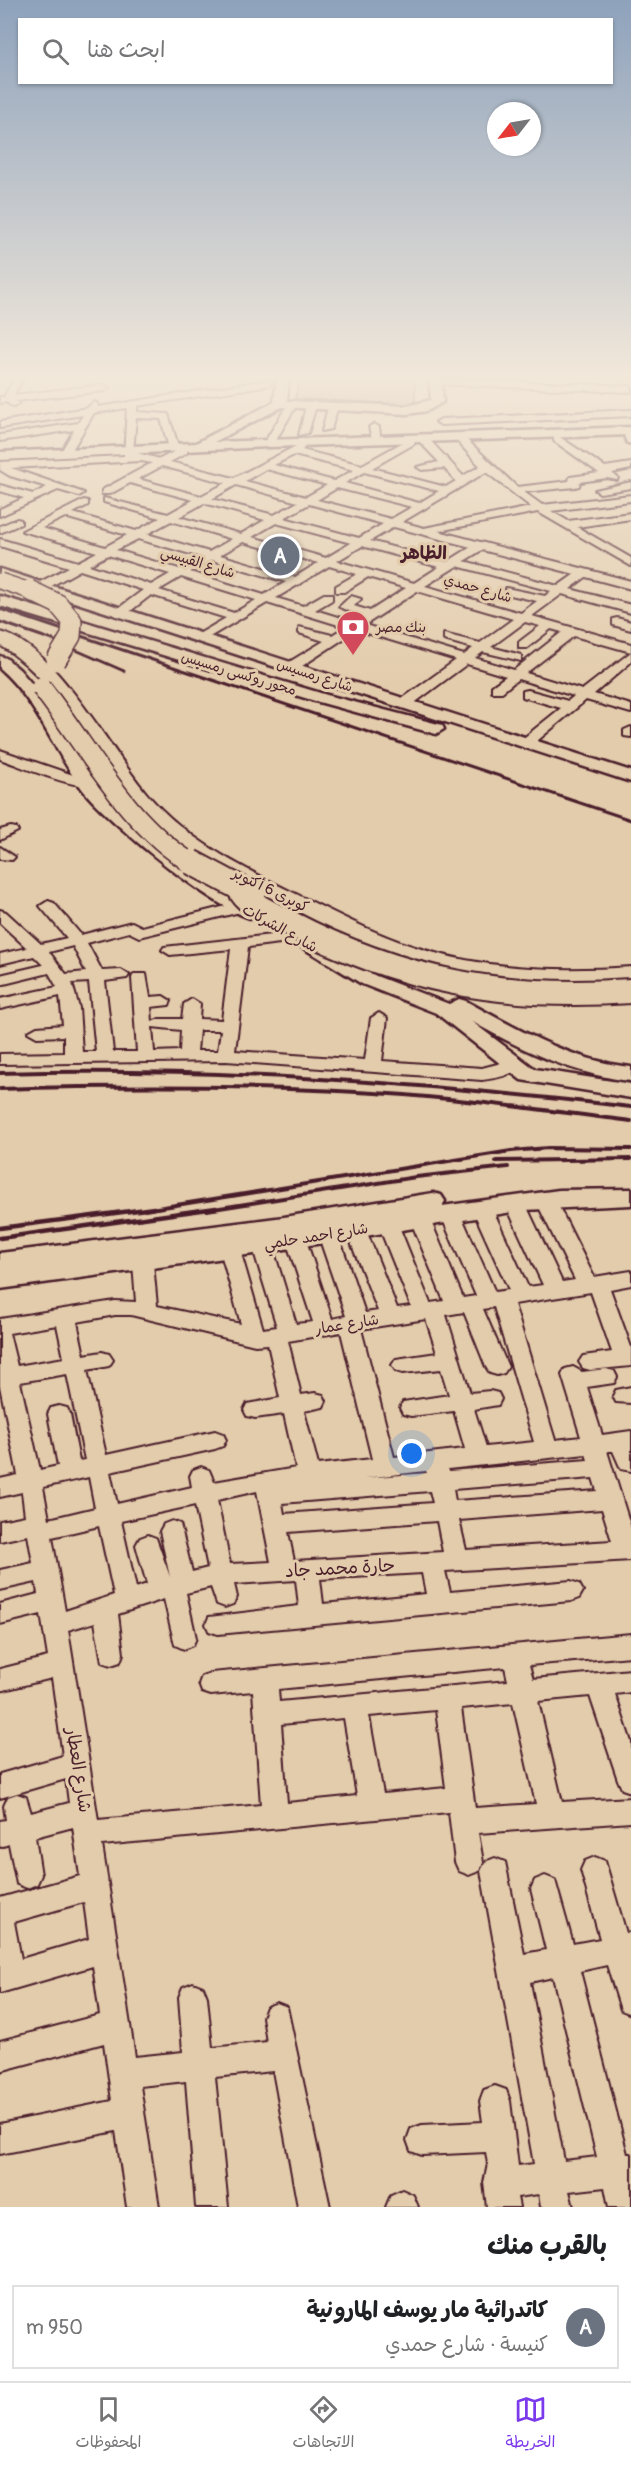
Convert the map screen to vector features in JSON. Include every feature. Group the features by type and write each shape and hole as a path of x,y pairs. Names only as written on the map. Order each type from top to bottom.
{"highway":[{"path":"0,581 48,598 62,607 71,620 71,634 56,661 59,690"},
{"name":"كوبرى 6 أكتوبر","path":"0,637 40,667 130,787 152,812 245,892 435,960 492,971 550,977 631,975"},
{"path":"0,644 22,659 53,691 104,781 172,838 219,869 332,926 387,949 455,970 508,978 566,981 631,975"},
{"name":"كوبرى 6 أكتوبر","path":"0,658 41,687 118,794 152,833 196,866 245,892 374,951 429,969 520,985 584,987 631,985"},
{"path":"631,960 583,965 548,965 514,963 446,952 358,922 272,883 242,894 255,904 348,951 438,982 504,993 546,995 598,995 631,991"}],"main road":[{"name":"شارع رمسيس","path":"0,573 50,599 56,592 154,635 631,789"},
{"name":"شارع رمسيس","path":"0,589 37,593 201,639 631,777"},
{"name":"محور روكسى رمسيس","path":"0,601 321,698 479,740"},
{"name":"شارع الشركات","path":"0,658 160,847 222,890 375,972 539,1048 594,1070 631,1074"},
{"name":"شارع الشركات","path":"104,781 152,848 183,871 245,892 298,937 369,980 460,1012 513,1065 542,1078 631,1091"},
{"path":"460,1012 477,996 499,989 590,991 631,985"},
{"path":"513,1065 539,1048"},
{"name":"شارع احمد حلمي","path":"0,1280 143,1263 262,1245 290,1235 519,1186 581,1182 631,1184"},
{"path":"589,1196 631,1213"},
{"name":"شارع احمد حلمي","path":"0,1262 290,1235 328,1234 545,1199 589,1196 631,1197"}],"street":[{"name":"شارع حمدي","path":"40,480 56,487 95,494 631,648"},
{"path":"1,544 123,480"},
{"path":"95,494 130,480 361,542 631,609"},
{"path":"226,480 631,585"},
{"path":"37,593 78,566 238,480"},
{"path":"322,480 417,508 461,524"},
{"path":"105,613 182,573 345,480"},
{"path":"407,480 447,490"},
{"path":"504,480 538,509 631,562"},
{"path":"513,488 550,480"},
{"path":"513,488 575,484 574,480"},
{"path":"597,490 609,480"},
{"path":"613,480 630,499"},
{"path":"201,639 462,481"},
{"path":"0,515 56,487"},
{"path":"2,490 34,497"},
{"path":"423,531 538,509 630,499"},
{"path":"0,501 137,534 296,581"},
{"path":"611,501 630,519"},
{"path":"581,504 591,513"},
{"name":"شارع القبيسي","path":"0,515 34,528 267,599 305,606 355,625 466,658 505,662 518,673 631,709"},
{"path":"566,525 605,519 630,519"},
{"path":"605,519 616,530"},
{"path":"578,532 616,530 630,519"},
{"path":"0,530 17,522"},
{"path":"1,544 78,566 236,618"},
{"path":"291,667 480,546"},
{"path":"340,589 367,573"},
{"path":"404,704 584,573"},
{"path":"510,591 546,600"},
{"path":"305,606 328,597"},
{"path":"355,599 345,607 371,615"},
{"path":"617,622 631,626"},
{"path":"523,645 550,624"},
{"path":"303,630 334,640"},
{"path":"497,689 572,631"},
{"path":"448,637 482,647 505,662"},
{"path":"526,743 631,656"},
{"path":"617,668 631,672"},
{"path":"530,699 570,706"},
{"path":"0,754 104,781"},
{"path":"0,958 132,927 139,932 245,892"},
{"path":"48,906 77,940 96,977 105,1057"},
{"path":"0,915 8,932 34,949 60,979 72,1030 73,1057"},
{"path":"170,950 298,937"},
{"path":"226,1056 240,943"},
{"path":"0,980 121,975"},
{"path":"140,978 146,1056"},
{"path":"0,1004 60,979"},
{"path":"142,1002 163,1001"},
{"path":"188,1056 192,1004"},
{"path":"373,1065 379,1018"},
{"path":"159,1024 230,1025"},
{"path":"38,1032 72,1030"},
{"path":"0,1059 226,1056 482,1074 494,1073 513,1065"},
{"path":"545,1199 593,1285 628,1358 579,1372"},
{"path":"514,1203 555,1291"},
{"path":"482,1208 488,1302 497,1367"},
{"path":"450,1213 547,1448"},
{"path":"420,1219 488,1302"},
{"path":"388,1224 429,1311 449,1360 478,1457"},
{"path":"356,1230 390,1317"},
{"path":"328,1234 353,1323 385,1467"},
{"path":"290,1235 325,1328"},
{"path":"262,1245 273,1336 309,1476"},
{"path":"230,1250 273,1336"},
{"path":"143,1263 147,1310"},
{"name":"شارع عمار","path":"0,1327 115,1308 147,1310 273,1336 631,1278"},
{"path":"65,1316 109,1513 116,1605 111,1654"},
{"name":"شارع العطار","path":"0,1336 8,1414 31,1481 47,1570 87,1823 143,2207"},
{"path":"4,1377 102,1360"},
{"path":"404,1365 449,1360"},
{"path":"579,1372 606,1377"},
{"path":"579,1372 593,1443 628,1550"},
{"path":"411,1408 490,1399"},
{"path":"255,1410 315,1401"},
{"path":"59,1414 70,1472"},
{"path":"0,1488 215,1440"},
{"path":"267,1487 309,1476 385,1467 437,1471 478,1457 593,1443 626,1441 629,1463"},
{"path":"0,1531 39,1527 109,1513 202,1485 267,1487 437,1471 601,1468"},
{"path":"437,1471 457,1561"},
{"path":"202,1485 223,1586"},
{"path":"267,1487 274,1524 296,1571 312,1615"},
{"path":"274,1524 610,1500"},
{"path":"172,1531 173,1586 184,1638"},
{"path":"148,1545 173,1586"},
{"name":"حارة محمد جاد","path":"0,1614 54,1613 116,1605 173,1586 223,1586 296,1571 628,1550"},
{"path":"431,1562 440,1603"},
{"path":"0,1580 47,1570"},
{"path":"218,1624 571,1591"},
{"path":"211,1684 631,1645"},
{"path":"515,1656 552,1815"},
{"path":"0,1680 62,1665"},
{"path":"266,1679 275,1817"},
{"path":"268,1713 631,1681"},
{"path":"599,1684 631,1780"},
{"path":"447,1697 462,1810 482,1867 513,1971 554,2193"},
{"path":"355,1706 372,1808"},
{"path":"0,1786 78,1764"},
{"path":"27,1875 12,1823 275,1817 372,1808 552,1815 631,1810"},
{"path":"595,1870 624,1948 631,2000"},
{"path":"0,1912 96,1885"},
{"path":"545,1889 623,2170 625,2207"},
{"path":"0,1919 5,1978 105,1947"},
{"path":"513,1971 624,1948"},
{"path":"193,1997 212,2207"},
{"path":"277,2017 314,2207"},
{"path":"0,2056 117,2025"},
{"path":"123,2073 284,2055"},
{"path":"495,2101 503,2164 501,2195 554,2193 623,2170"},
{"path":"1,2139 129,2113"},
{"path":"422,2140 499,2136"}],"railway":[{"path":"0,609 631,820"},
{"path":"0,622 53,640 124,671"},
{"path":"0,1073 158,1072 316,1079 474,1091 631,1107"},
{"path":"0,1089 101,1087 304,1089 462,1100 631,1121"},
{"path":"145,1210 511,1151 548,1148 631,1149"},
{"path":"496,1161 631,1159"},
{"path":"207,1210 416,1177 508,1167"},
{"path":"0,1228 154,1208"},
{"path":"0,1238 216,1208"}],"place":[{"name":"كاتدرائية مار يوسف المارونية","path":"280,556"},
{"name":"بنك مصر","path":"353,656"}],"district":[{"name":"الظاهر","path":"424,553"}]}
